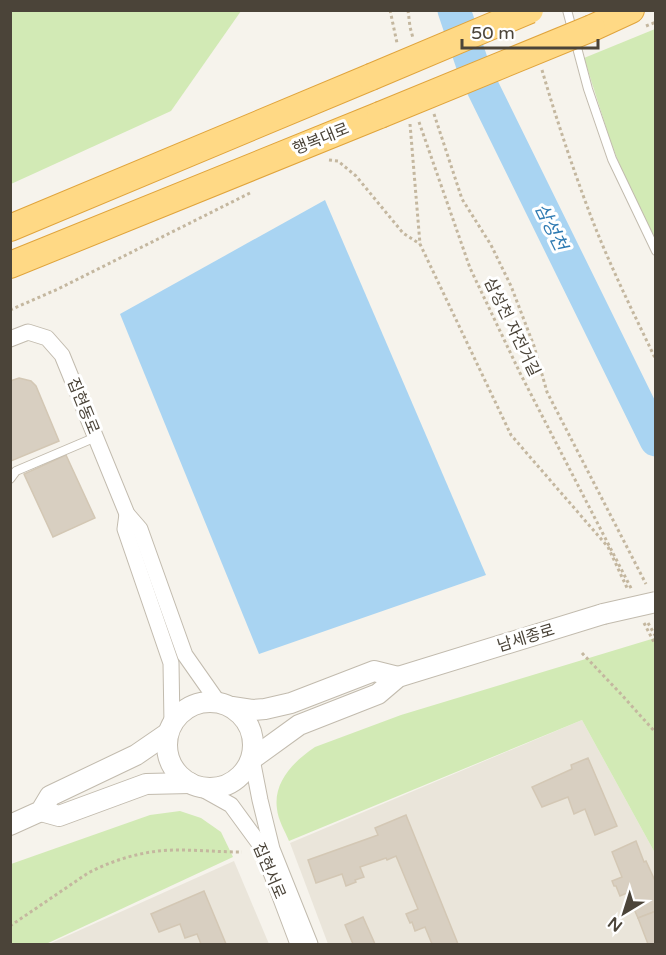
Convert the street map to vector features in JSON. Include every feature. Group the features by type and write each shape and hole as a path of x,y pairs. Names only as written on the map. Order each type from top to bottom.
{"highway":[{"path":"10,228 530,10"},
{"name":"행복대로","path":"10,265 632,10"}],"street":[{"name":"집현동로","path":"10,339 28,332 38,335 47,338 62,355 128,514 140,529 185,655 225,704"},
{"name":"집현동로","path":"128,514 125,529 171,663 170,728"},
{"name":"남세종로","path":"252,759 299,725 378,694 398,677 603,614 647,605"},
{"name":"남세종로","path":"225,704 252,710 265,709 291,703 374,671 398,677"},
{"path":"10,825 41,811 50,796 136,755 170,728 178,716 194,705 203,702 225,704 244,717 252,730 255,745 252,759 245,773 233,783 219,788 146,784 59,816 41,811"},
{"path":"170,728 167,743 170,762 175,771 193,785"},
{"name":"집현서로","path":"252,759 272,849 310,945"},
{"name":"집현서로","path":"193,785 231,805 261,846 298,945"}],"lane":[{"path":"567,10 588,89 612,159 656,251"},
{"path":"10,479 16,471 96,437"}],"path":[{"path":"390,10 399,53"},
{"path":"408,10 413,39"},
{"path":"541,66 590,213 617,278 656,360"},
{"path":"432,107 462,199 491,245 511,286 534,346 547,392 647,605 656,637"},
{"name":"삼성천 자전거길","path":"418,117 470,268 520,373 633,596 608,547 511,435 420,244"},
{"path":"409,118 420,244"},
{"path":"328,160 338,161 357,176 404,233 420,244"},
{"path":"10,310 58,290 256,190"},
{"path":"647,605 656,646"},
{"path":"582,653 656,734"},
{"path":"10,926 88,873 124,858 149,852 177,850 242,852"}],"shaded area":[{"path":"582,720 655,853 655,944 328,944 290,843"},
{"path":"234,861 269,944 49,944"}],"green space":[{"path":"10,11 241,11 171,111 11,184"},
{"path":"655,29 655,253 611,143 584,58"},
{"path":"655,638 655,853 582,720 289,841 278,813 278,790 293,766 315,747 401,715"},
{"path":"180,811 201,818 221,832 233,857 46,944 11,944 11,864 150,815"}],"water":[{"path":"325,200 486,575 259,654 120,314"}],"building":[{"path":"19,378 31,381 36,386 59,441 11,461 10,381"},
{"path":"66,455 95,518 53,537 24,474"},
{"path":"588,758 617,826 595,835 585,809 574,814 568,797 542,807 532,787 572,769 571,765"},
{"path":"406,815 458,944 432,944 425,927 415,931 406,914 418,909 396,856 360,867 364,877 346,886 342,874 316,883 308,860 378,835 375,828"},
{"path":"636,841 644,862 646,861 656,883 656,911 638,918 627,893 620,896 612,881 622,877 612,852"},
{"path":"204,891 226,944 201,944 197,934 185,938 180,924 159,932 151,914"},
{"path":"656,911 656,944 648,944 638,918"},
{"path":"363,917 375,944 353,944 345,925"}],"waterway":[{"name":"삼성천","path":"454,10 475,72 656,440"}]}
